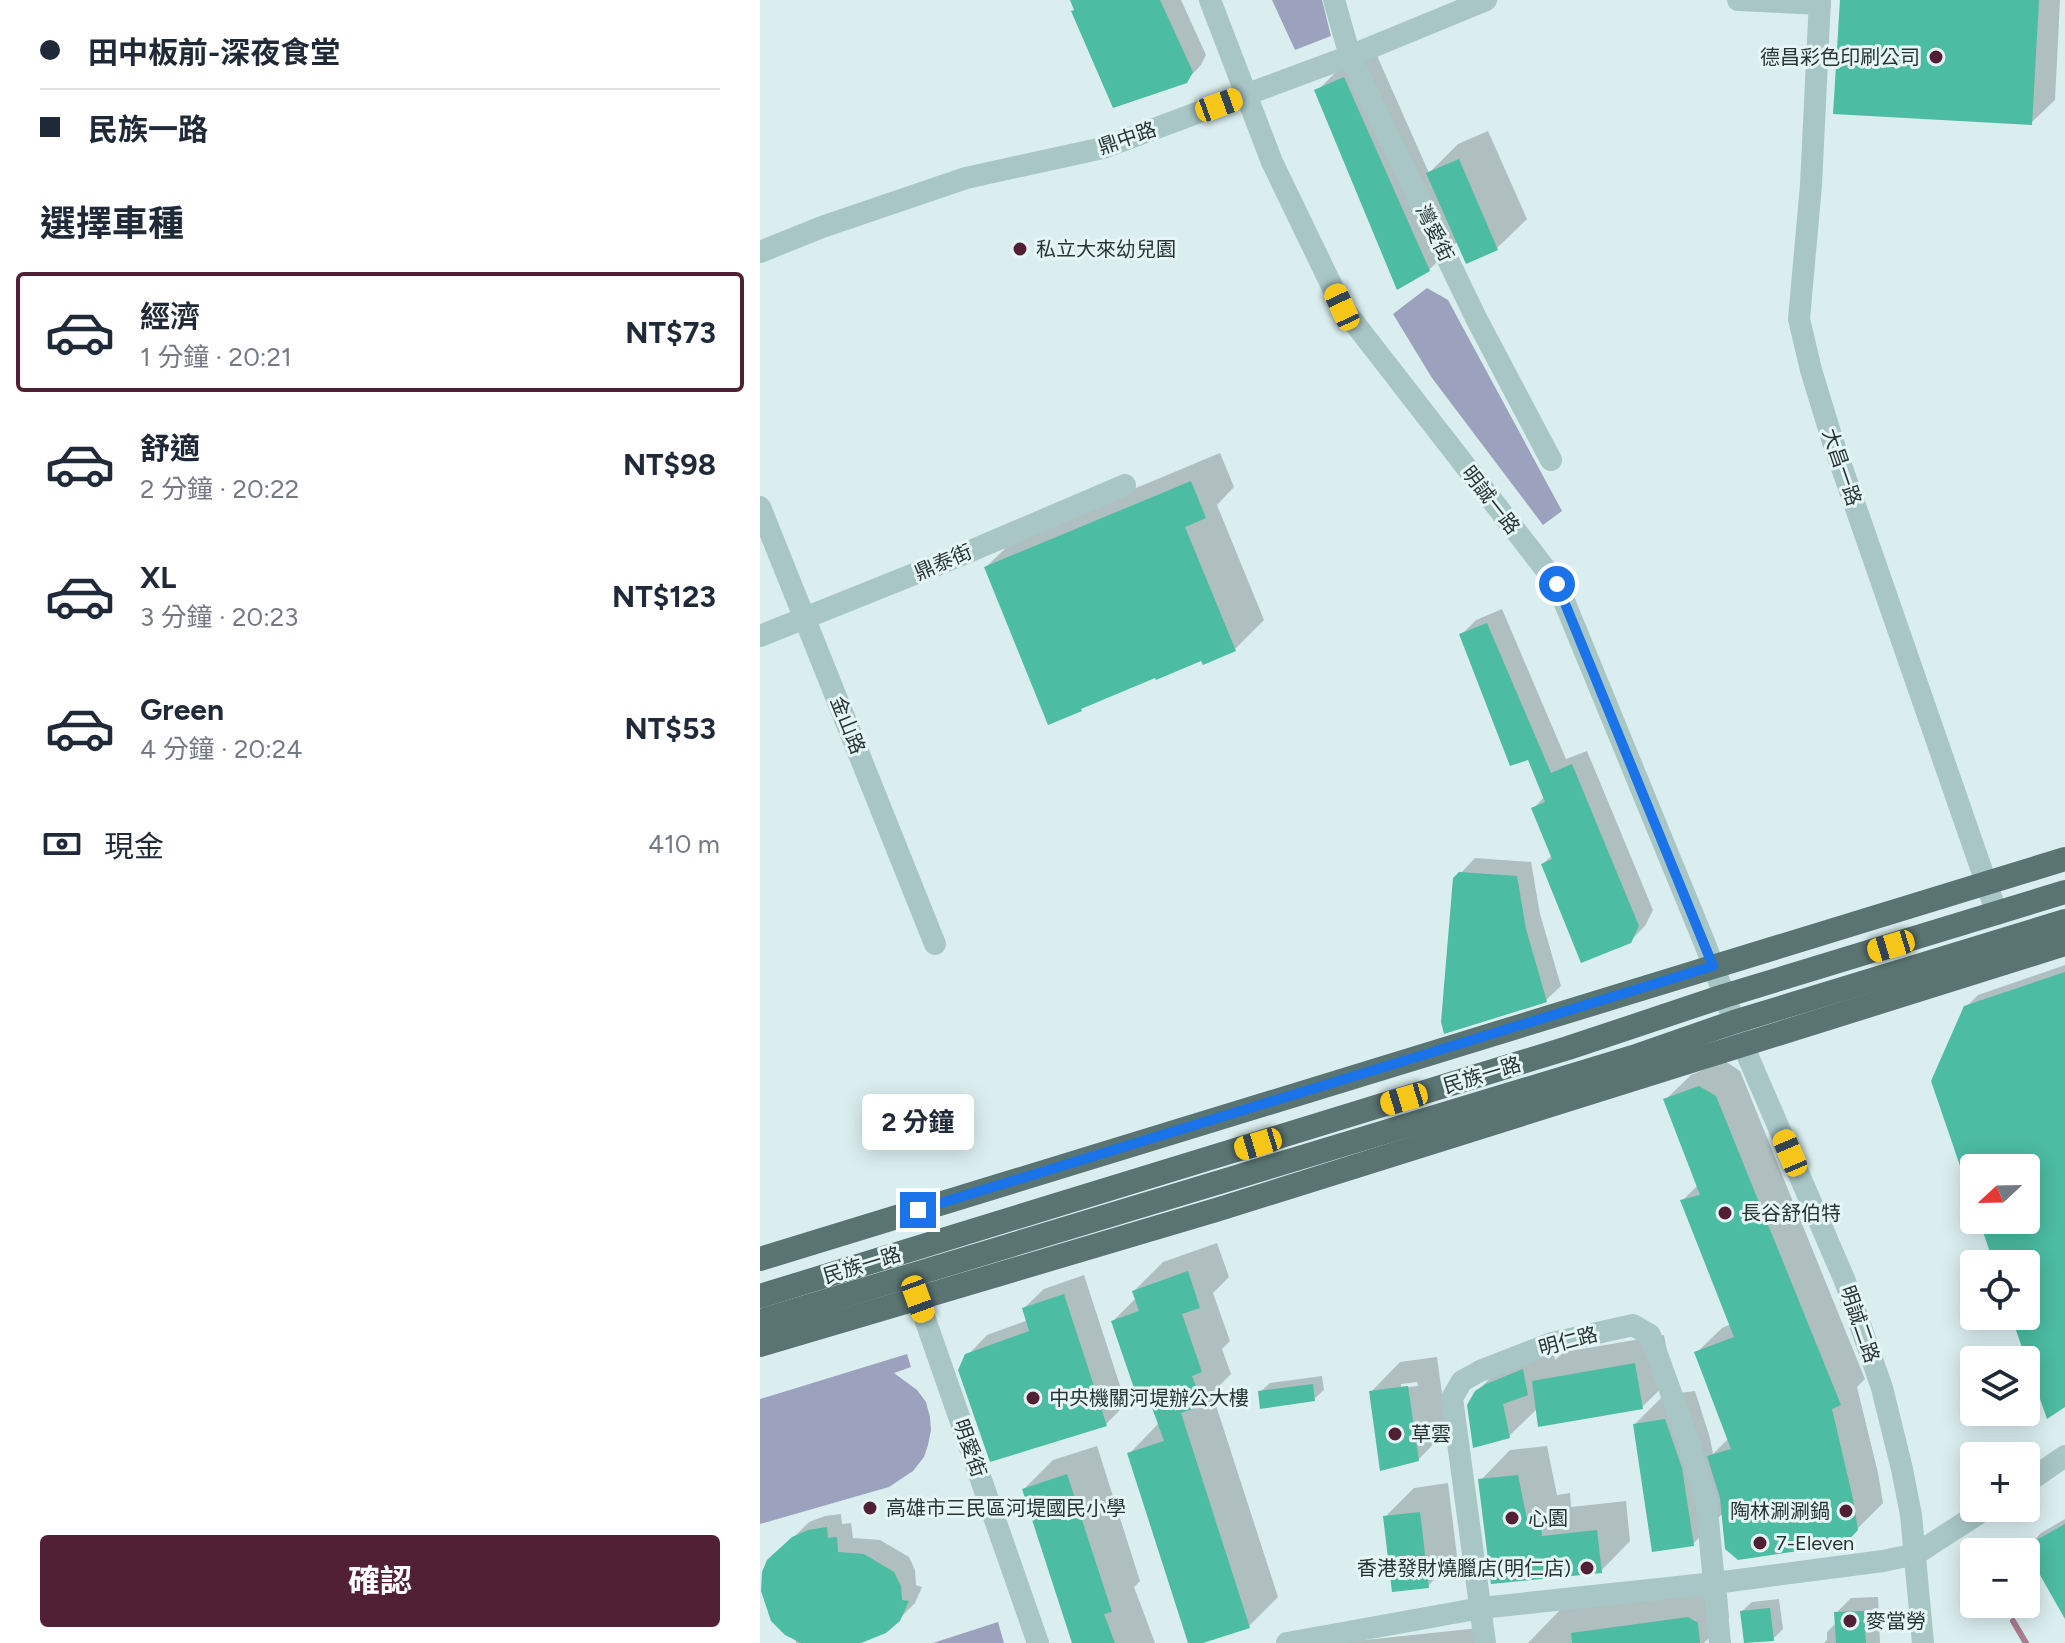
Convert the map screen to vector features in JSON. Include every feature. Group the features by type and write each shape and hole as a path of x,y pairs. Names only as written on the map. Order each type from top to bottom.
{"main road":[{"name":"民族一路","path":"760,1259 2065,859"},
{"name":"民族一路","path":"760,1296 2065,892"},
{"name":"民族一路","path":"760,1345 1216,1210 1734,1022 2065,921"},
{"name":"民族一路","path":"760,1321 1438,1128 1743,1045 2065,944"},
{"path":"1422,1056 1433,1090"}],"street":[{"name":"明誠一路","path":"1210,0 1272,162 1342,307 1557,584 1734,1022"},
{"name":"灣愛街","path":"1334,0 1350,56 1476,318 1551,460"},
{"name":"鼎中路","path":"760,252 822,227 966,178 1103,148 1350,56 1486,0"},
{"path":"1738,0 1820,2"},
{"name":"大昌一路","path":"1820,2 1811,185 1799,319 1833,442 1997,914"},
{"name":"鼎泰街","path":"760,636 1125,485"},
{"name":"金山路","path":"760,507 935,944"},
{"name":"明誠二路","path":"1734,1022 1845,1281 1882,1388 1902,1469 1916,1554 1923,1643"},
{"name":"明愛街","path":"918,1299 1038,1643"},
{"name":"明仁路","path":"1481,1608 1452,1398 1462,1381 1480,1371 1552,1343 1633,1325 1650,1335 1688,1440 1706,1500 1715,1583"},
{"path":"2040,1473 2065,1456"},
{"path":"1288,1643 1481,1608 1859,1565 1916,1554 1965,1522"},
{"path":"1715,1583 1720,1643"},
{"path":"1481,1608 1485,1643"}],"shaded area":[{"path":"1272,0 1322,0 1331,36 1295,50"},
{"path":"1427,288 1448,300 1562,511 1543,525 1432,378 1393,314"},
{"path":"907,1354 911,1367 894,1373 917,1390 926,1402 931,1430 924,1457 913,1471 889,1487 760,1524 760,1399"},
{"path":"998,1622 1004,1643 933,1643"}],"building":[{"path":"1070,0 1160,0 1193,72 1187,83 1113,108 1071,11 1074,10"},
{"name":"德昌彩色印刷公司","path":"1840,0 2039,0 2032,125 1833,114"},
{"path":"1344,77 1430,271 1397,290 1314,90"},
{"path":"1459,159 1498,250 1466,264 1426,173"},
{"path":"1191,481 1206,518 1185,527 1236,651 1203,665 1201,661 1155,678 1048,725 984,567"},
{"path":"1487,623 1551,773 1572,764 1639,926 1631,943 1581,963 1541,864 1552,859 1531,808 1545,802 1528,760 1510,766 1459,634"},
{"path":"1459,872 1517,876 1526,929 1547,1002 1444,1034 1441,1022 1453,878"},
{"path":"2065,972 2065,1407 2047,1419 2040,1399 2040,1346 2021,1346 2016,1330 2040,1330 2040,1250 1989,1250 1984,1234 2040,1234 2040,1154 1960,1154 1960,1166 1931,1081 1964,1006"},
{"path":"1699,1086 1716,1096 1841,1405 1832,1409 1858,1530 1845,1544 1738,1560 1725,1549 1720,1498 1707,1456 1731,1449 1694,1352 1734,1337 1680,1200 1700,1195 1663,1099"},
{"path":"1188,1271 1200,1308 1182,1314 1202,1372 1192,1376 1203,1405 1181,1413 1250,1628 1203,1643 1188,1643 1127,1453 1164,1441 1145,1388 1135,1391 1111,1321 1139,1311 1132,1291"},
{"name":"中央機關河堤辦公大樓","path":"1064,1294 1107,1426 990,1462 958,1370 965,1354 1029,1331 1022,1308"},
{"path":"1635,1363 1643,1409 1538,1427 1532,1381"},
{"path":"1523,1369 1528,1395 1503,1404 1510,1438 1473,1448 1467,1405 1475,1391"},
{"path":"1313,1384 1315,1401 1260,1409 1258,1391"},
{"name":"草雲","path":"1408,1386 1419,1461 1380,1471 1369,1391"},
{"path":"1665,1419 1682,1468 1694,1546 1652,1552 1633,1424"},
{"path":"1067,1474 1112,1612 1104,1614 1115,1643 1072,1643 1022,1489"},
{"name":"心園","path":"1518,1475 1528,1524 1541,1521 1542,1536 1597,1530 1602,1573 1491,1584 1478,1479"},
{"path":"1420,1512 1429,1588 1392,1592 1383,1516"},
{"path":"2065,1524 2065,1619 2040,1575 2040,1538"},
{"path":"827,1527 828,1538 837,1537 838,1552 864,1554 894,1572 901,1586 902,1600 909,1601 900,1621 886,1633 861,1643 801,1643 785,1635 771,1621 761,1591 762,1572 767,1560 792,1537"},
{"path":"1770,1608 1774,1641 1744,1643 1740,1611"},
{"name":"麥當勞","path":"1864,1611 1866,1643 1836,1643 1834,1612"},
{"path":"1688,1617 1698,1623 1700,1643 1572,1643 1571,1633"}],"waterway":[{"path":"2013,1621 2026,1643"}],"place":[{"name":"德昌彩色印刷公司","path":"1936,57"},
{"name":"私立大來幼兒園","path":"1020,249"},
{"name":"長谷舒伯特","path":"1725,1213"},
{"name":"中央機關河堤辦公大樓","path":"1033,1398"},
{"name":"草雲","path":"1395,1434"},
{"name":"高雄市三民區河堤國民小學","path":"870,1508"},
{"name":"陶林涮涮鍋","path":"1846,1511"},
{"name":"心園","path":"1512,1518"},
{"name":"7-Eleven","path":"1760,1543"},
{"name":"香港發財燒臘店(明仁店)","path":"1587,1568"},
{"name":"麥當勞","path":"1850,1621"}],"route":[{"path":"918,1210 1713,966 1557,584"}]}
